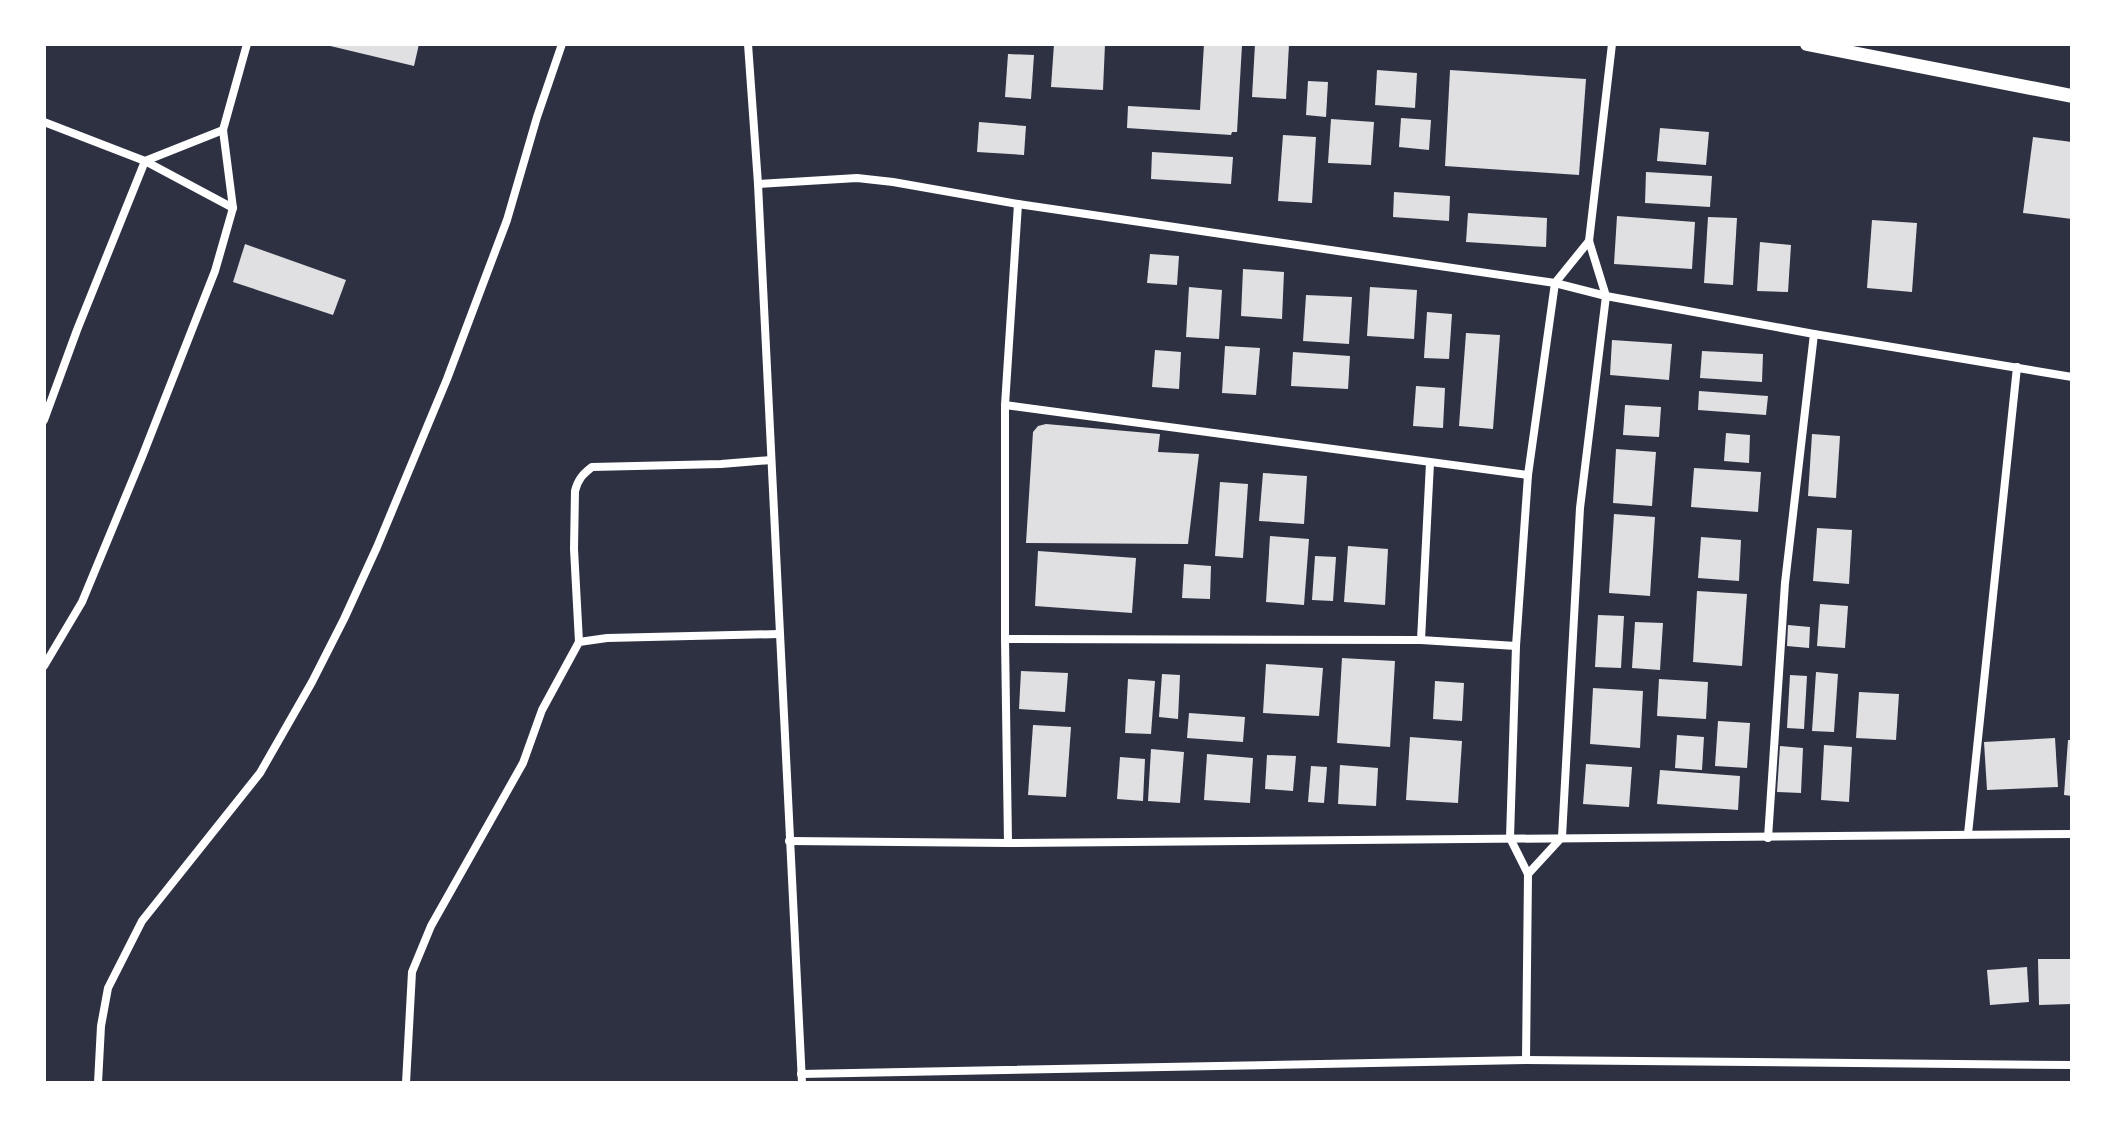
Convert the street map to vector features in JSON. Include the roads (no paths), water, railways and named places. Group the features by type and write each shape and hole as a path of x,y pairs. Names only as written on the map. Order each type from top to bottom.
{"street":[{"path":"44,666 82,602 215,271 233,208 223,130 247,44"},
{"path":"98,1083 101,1026 108,988 142,921 260,773 312,682 377,547 447,379 507,220 562,44"},
{"path":"748,44 758,184 802,1078 1526,1060 2072,1065"},
{"path":"1528,874 1562,837 1580,508 1606,296 1589,241 1612,44"},
{"path":"1807,44 2072,96"},
{"path":"44,122 145,161 233,208"},
{"path":"44,420 145,161 223,130"},
{"path":"758,184 857,178 905,184 1018,204 1555,283 1606,296 1814,334 2072,377"},
{"path":"1008,843 1005,405 1018,204"},
{"path":"1526,1060 1528,874 1510,838 1516,646 1528,475 1555,283 1589,241"},
{"path":"1768,838 1785,583 1814,334"},
{"path":"1968,834 2017,367"},
{"path":"1005,405 1528,475"},
{"path":"406,1083 412,972 431,926 523,763 542,710 579,642 574,549 577,481 592,467 771,460"},
{"path":"1421,640 1430,463"},
{"path":"579,642 607,638 779,634"},
{"path":"1005,639 1421,640 1516,646"},
{"path":"789,841 1008,843 2072,834"}]}
